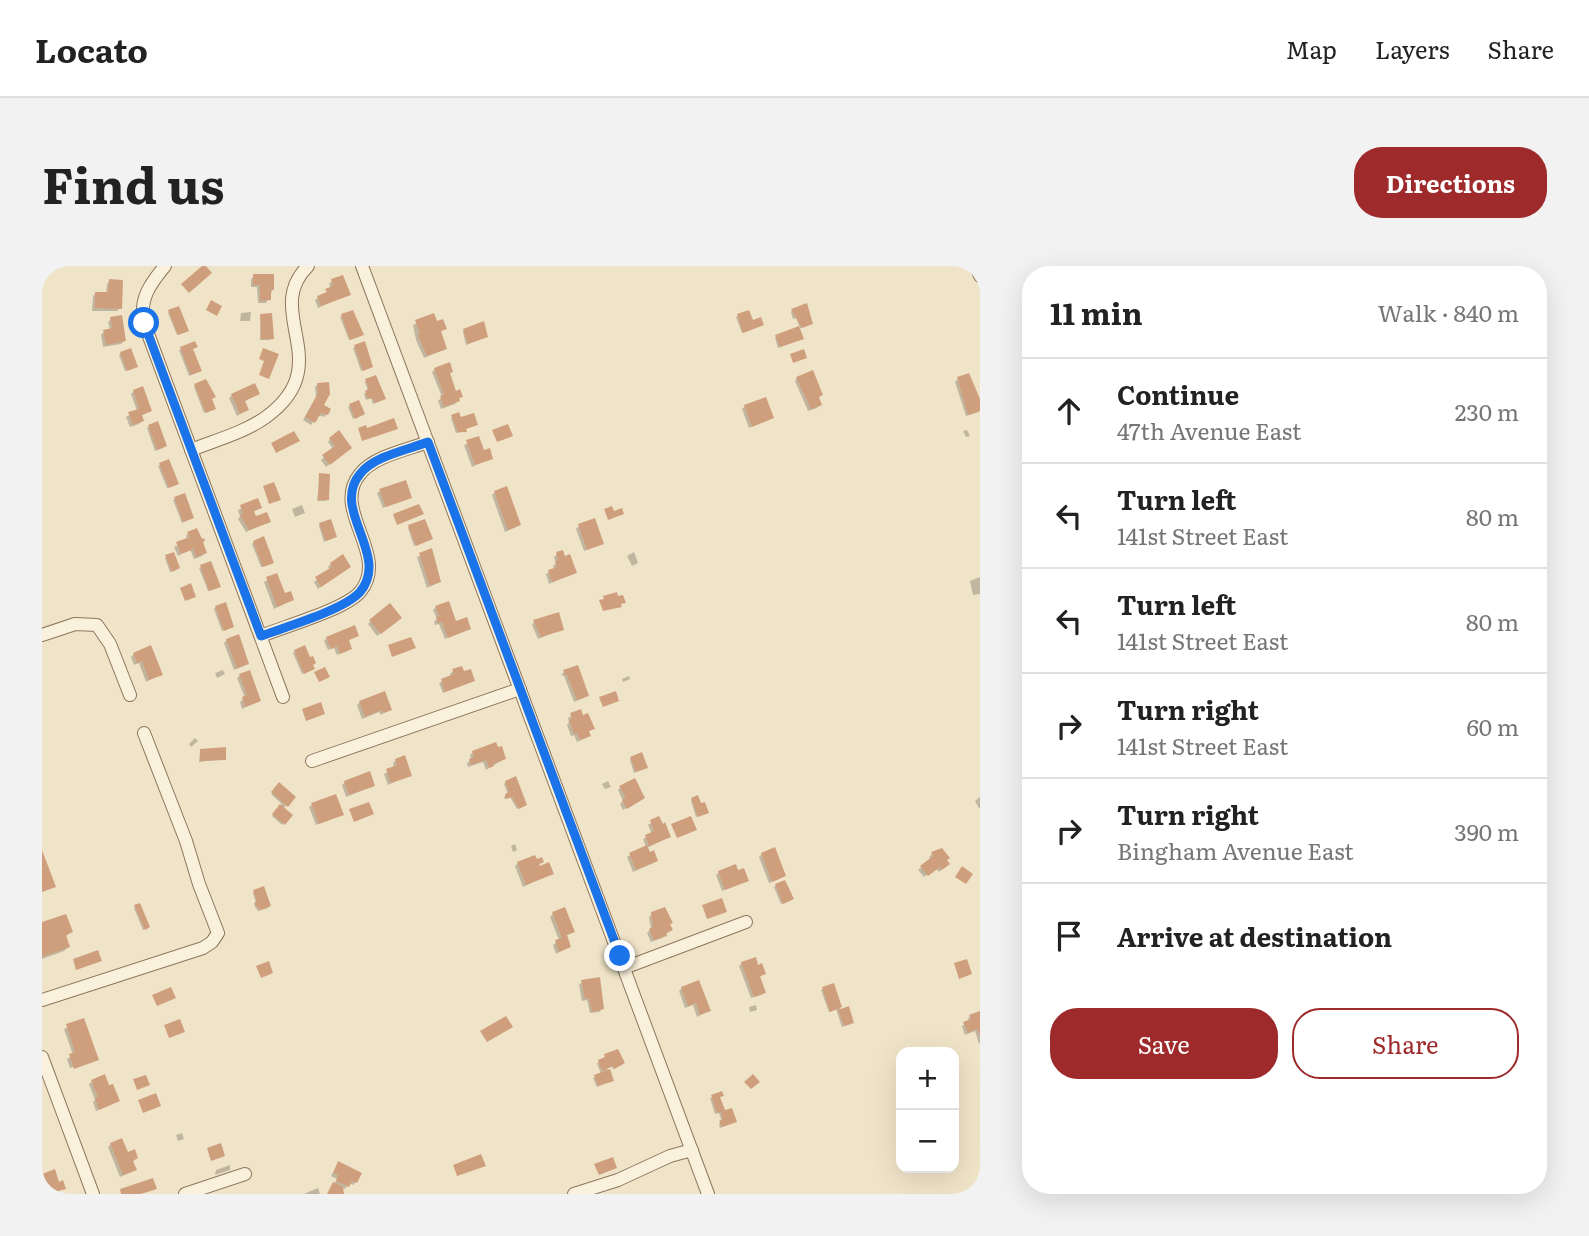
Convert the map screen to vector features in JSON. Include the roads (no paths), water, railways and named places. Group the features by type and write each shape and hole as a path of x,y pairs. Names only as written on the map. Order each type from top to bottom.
{"street":[{"path":"165,266 146,291 142,314 283,697"},
{"path":"191,450 265,418 284,401 297,378 300,360 299,338 290,300 295,282 308,266"},
{"path":"362,266 708,1194"},
{"path":"976,266 980,276"},
{"path":"261,636 333,608 359,593 366,581 369,562 353,513 354,485 361,472 381,459 428,442"},
{"path":"42,635 75,624 97,625 110,644 130,695"},
{"path":"312,761 520,690"},
{"path":"42,1000 203,948 210,944 218,933 144,733"},
{"path":"624,968 746,922"},
{"path":"42,1056 93,1194"},
{"path":"574,1194 618,1180 670,1156 692,1150"},
{"path":"185,1194 245,1174"}]}
